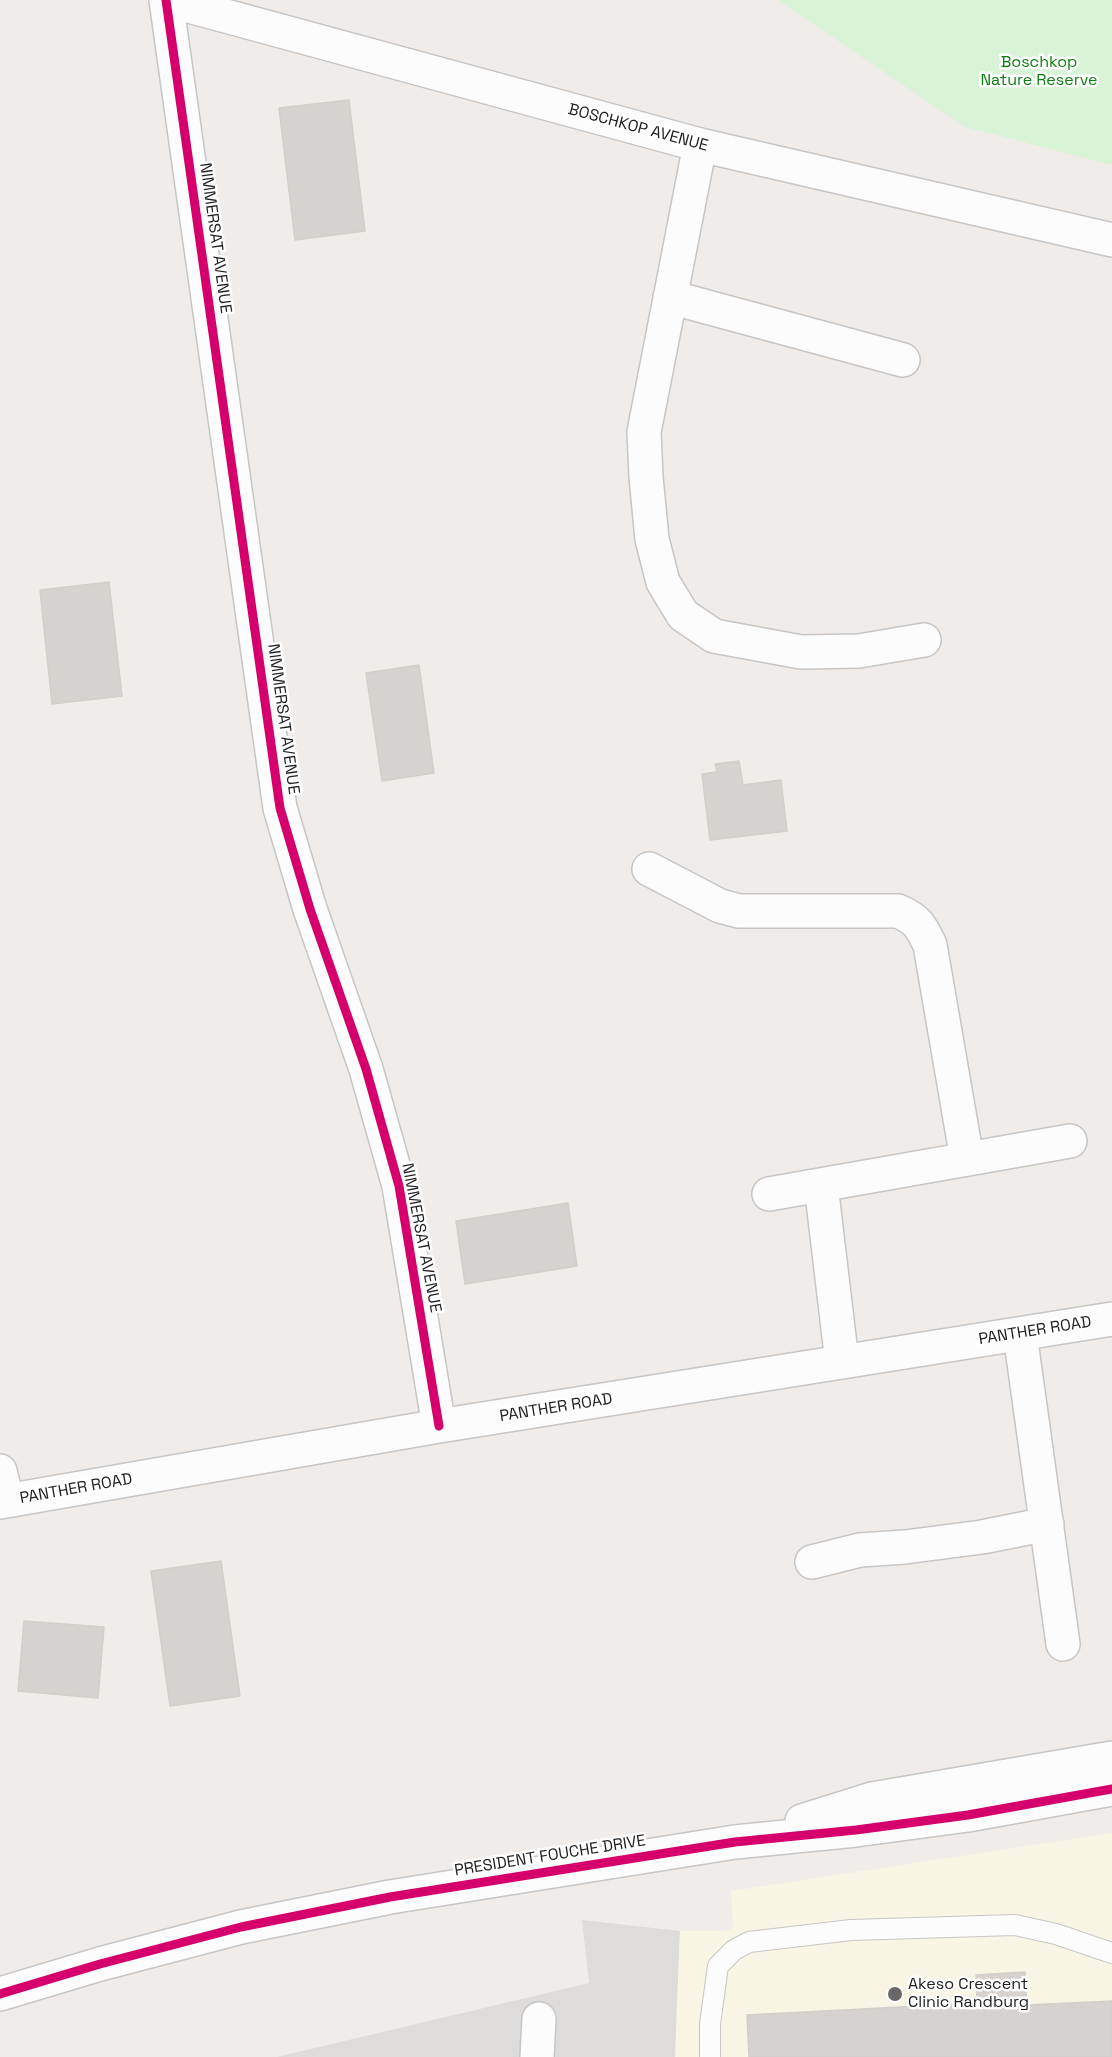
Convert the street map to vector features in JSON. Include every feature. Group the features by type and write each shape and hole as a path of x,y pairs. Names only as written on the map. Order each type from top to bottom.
{"street":[{"name":"BOSCHKOP AVENUE","path":"167,0 700,145 1112,240"},
{"name":"NIMMERSAT AVENUE","path":"167,0 280,808 310,909 366,1069 399,1186 440,1426"},
{"path":"700,145 644,432 652,539 663,582 683,615 714,636 801,652 859,651 924,640"},
{"path":"670,297 903,360"},
{"path":"649,869 720,906 739,910 898,911 912,917 922,928 933,955 967,1159"},
{"path":"769,1194 1070,1141"},
{"path":"820,1185 842,1362"},
{"name":"PANTHER ROAD","path":"2,1492 440,1426 1112,1319"},
{"path":"1020,1334 1063,1644"},
{"path":"812,1562 860,1550 982,1537 1047,1524"},
{"name":"PRESIDENT FOUCHE DRIVE","path":"735,1842 872,1799 1112,1758"},
{"name":"PRESIDENT FOUCHE DRIVE","path":"0,1994 110,1962 252,1925 390,1897 735,1842 856,1830 945,1818 1112,1789"},
{"path":"537,2057 539,2019"}],"lane":[{"path":"710,2057 710,2024 718,1966 734,1950 749,1942 851,1930 1015,1925 1056,1934 1112,1953"}],"shaded area":[{"name":"Akeso Crescent Clinic Randburg","path":"1112,1833 1112,2057 675,2057 680,1931 723,1931 733,1928 731,1891"},
{"path":"582,1920 680,1931 675,2057 277,2057 589,1983"}],"green space":[{"name":"Boschkop Nature Reserve","path":"778,0 1112,0 1112,165 965,127"}],"building":[{"path":"349,100 365,231 295,240 279,108"},
{"path":"109,582 122,696 52,704 40,590"},
{"path":"419,665 434,773 382,781 366,673"},
{"path":"739,761 743,785 781,780 787,831 710,840 702,774 717,772 715,764"},
{"path":"568,1203 577,1266 465,1284 456,1221"},
{"path":"221,1561 240,1696 170,1706 151,1571"},
{"path":"24,1621 104,1627 98,1698 18,1691"},
{"path":"1025,1972 1027,2005 1112,2001 1112,2057 749,2057 747,2015 977,2003 976,1975"}],"cycle path":[{"path":"166,0 280,808 310,909 366,1069 399,1186 439,1426"},
{"path":"0,1994 100,1964 241,1927 390,1897 735,1842 856,1830 968,1815 1112,1789"}],"place":[{"name":"Akeso Crescent Clinic Randburg","path":"895,1994"}]}
